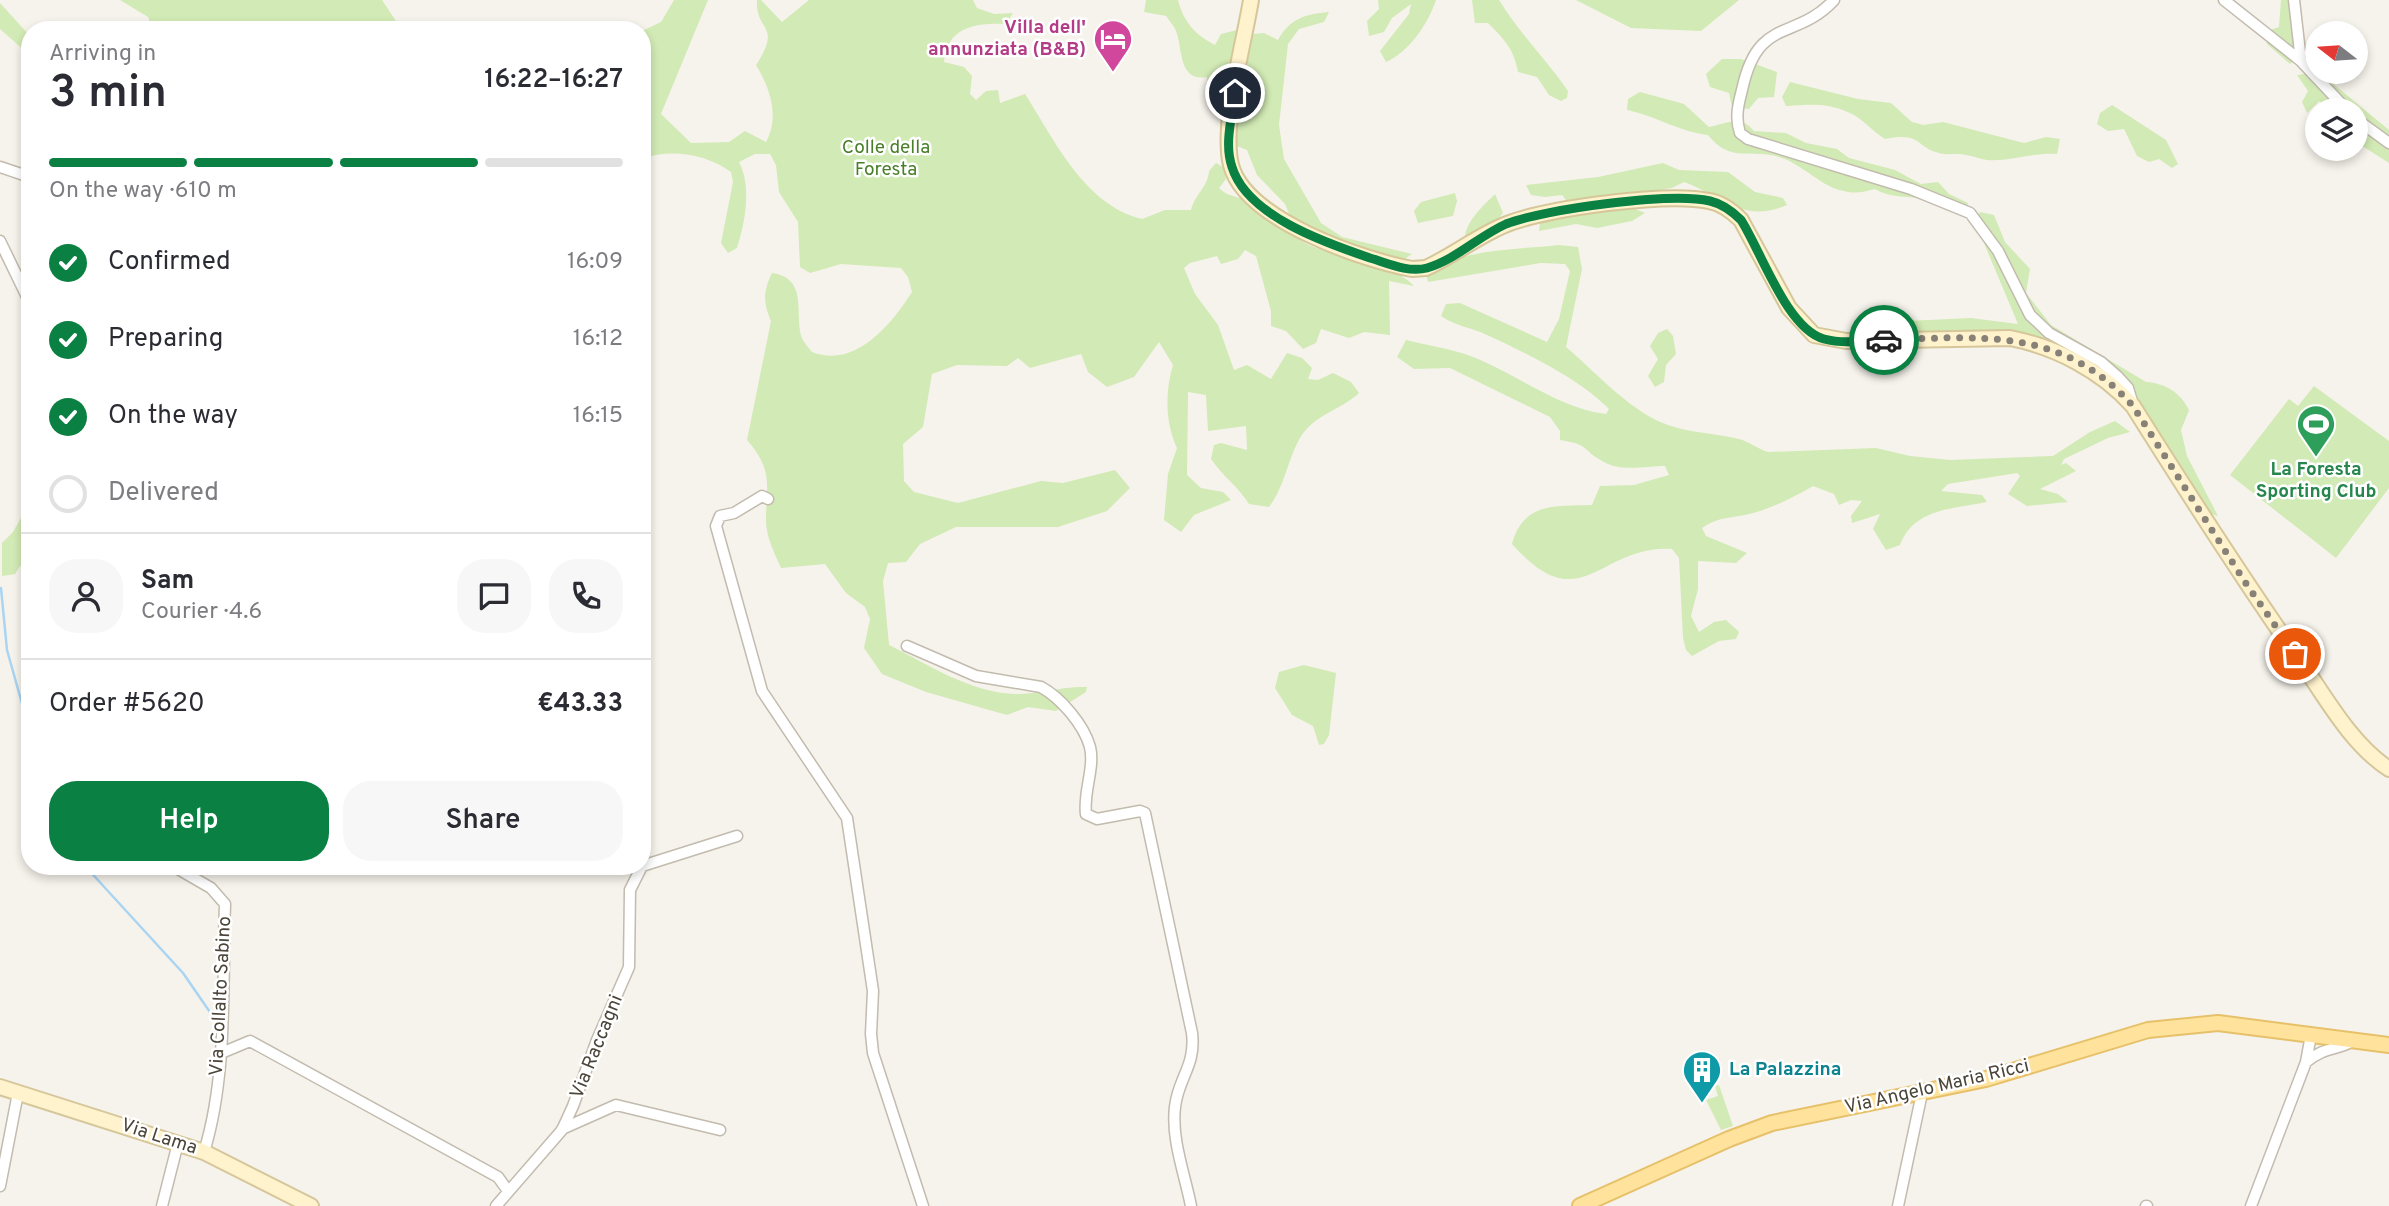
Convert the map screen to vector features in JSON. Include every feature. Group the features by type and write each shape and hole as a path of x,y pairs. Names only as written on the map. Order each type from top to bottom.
{"main road":[{"path":"1251,0 1228,142 1232,167 1241,185 1257,202 1296,229 1326,243 1412,269 1426,268 1504,225 1534,215 1674,197 1713,201 1741,220 1789,308 1814,335 1846,341 1980,337 2035,343 2102,378 2133,406 2245,582 2322,692 2358,741 2389,769"},
{"name":"Via Angelo Maria Ricci","path":"1580,1206 1748,1131 1772,1123 1986,1079 2148,1030 2218,1024 2389,1045"},
{"name":"Via Lama","path":"0,1087 204,1152 311,1206"}],"street":[{"path":"1834,0 1820,13 1785,29 1757,48 1751,58 1738,106 1740,132 1748,139 1775,144 1853,173 1911,189 1970,213 1998,251 2029,315 2049,334 2101,362 2117,376 2128,388 2133,406"},
{"path":"2224,0 2301,61 2336,98"},
{"path":"2294,0 2301,61"},
{"path":"2368,128 2389,143"},
{"path":"0,167 21,174"},
{"path":"0,241 21,284"},
{"path":"768,499 762,496 734,513 720,516 716,526 762,691 847,818 873,991 873,1053 923,1206"},
{"path":"907,646 975,676 1041,687 1049,692 1072,716 1090,748 1086,814 1097,819 1140,811 1144,813 1192,1033 1193,1060 1177,1094 1174,1116 1191,1206"},
{"name":"Via Raccagni","path":"651,863 737,836"},
{"name":"Via Collalto Sabino","path":"189,875 211,888 225,904 219,1054 212,1125 204,1152"},
{"name":"Via Raccagni","path":"496,1206 562,1130 629,967 629,890 637,875"},
{"path":"2251,1206 2306,1062 2311,1035"},
{"path":"219,1054 250,1041 498,1177 508,1191"},
{"path":"2306,1062 2326,1048 2343,1046 2353,1041"},
{"path":"0,1186 19,1093"},
{"path":"1898,1206 1922,1093"},
{"path":"562,1130 616,1105 720,1130"},
{"path":"162,1206 178,1143"}],"green space":[{"path":"120,0 382,0 396,21 150,21 148,17"},
{"name":"Colle della Foresta","path":"674,0 708,0 661,114 691,143 729,142 745,131 766,142 773,113 769,93 756,65 764,52 768,35 757,10 757,0 761,0 782,22 809,0 973,0 977,8 994,14 1013,13 1006,24 974,26 957,34 946,50 944,62 964,67 972,76 970,94 976,100 986,91 998,90 1000,103 1025,94 1059,150 1087,185 1103,200 1142,219 1165,210 1191,210 1209,171 1216,163 1223,167 1226,179 1219,188 1250,203 1300,240 1321,250 1379,266 1405,278 1414,286 1389,281 1390,335 1364,332 1349,338 1321,329 1316,343 1303,349 1286,331 1271,326 1271,311 1256,256 1245,250 1238,259 1221,264 1217,256 1190,263 1184,268 1195,294 1218,325 1234,370 1247,365 1271,379 1287,353 1302,358 1312,368 1308,379 1318,380 1333,373 1351,382 1359,393 1312,423 1306,430 1269,507 1249,504 1211,459 1214,445 1221,443 1247,450 1246,426 1208,431 1206,395 1188,392 1187,475 1201,488 1223,492 1231,500 1194,515 1181,532 1164,520 1168,474 1177,448 1170,428 1168,407 1173,365 1159,342 1134,377 1107,387 1088,372 1081,354 1030,368 1018,358 1007,366 957,365 932,374 923,427 903,444 904,481 914,492 958,503 1041,481 1063,483 1115,470 1130,488 1107,511 1058,527 956,527 920,544 906,562 888,563 883,581 889,645 951,677 983,689 1025,694 1087,687 1086,692 1056,711 1028,707 1007,715 926,692 882,674 864,648 870,619 865,607 846,593 825,564 781,568 766,527 765,470 747,440 771,321 765,297 772,273 784,276 796,290 804,342 812,352 828,356 857,349 882,330 912,292 908,277 901,268 841,264 810,273 800,267 798,222 779,192 776,165 770,154 755,154 739,162 745,182 745,216 737,248 728,253 721,243 733,182 731,172 700,157 676,154 651,157 651,27 661,22"},
{"path":"1146,0 1178,0 1191,27 1215,45 1221,34 1237,30 1227,97 1221,113 1215,111 1209,103 1207,77 1198,77 1186,69 1173,25 1166,16 1144,12"},
{"path":"1378,0 1436,0 1417,36 1386,62 1380,51 1409,14 1411,4 1392,18 1384,32 1369,36 1367,21 1379,9"},
{"path":"1472,0 1499,0 1568,91 1567,98 1561,101 1549,95 1537,77 1518,72 1508,45 1499,34 1488,23 1475,23"},
{"path":"1576,0 1739,0 1701,31 1631,28"},
{"path":"2281,0 2298,0 2300,55 2290,64 2267,44 2264,32 2279,27"},
{"path":"0,3 21,26 21,48 0,29"},
{"path":"1329,12 1324,22 1299,29 1288,44 1279,125 1284,159 1321,223 1342,237 1412,254 1400,262 1308,230 1290,216 1285,204 1257,175 1247,150 1234,145 1238,95 1241,89 1254,91 1258,74 1251,72 1246,57 1247,44 1252,34 1264,33 1278,40 1293,22 1312,14"},
{"path":"1722,59 1741,59 1777,72 1774,97 1758,98 1749,109 1732,107 1729,93 1710,87 1706,74"},
{"path":"2305,74 2305,84 2333,84 2350,98 2305,98 2305,109 2302,102 2308,91 2297,75"},
{"path":"1790,82 1858,99 1891,103 1912,122 1923,125 1943,122 2024,143 2046,137 2060,139 2057,154 1987,160 1963,154 1934,152 1906,137 1885,139 1859,118 1833,107 1786,106 1782,97"},
{"path":"1640,92 1684,104 1709,127 1738,121 1754,131 1786,133 1806,143 1837,149 1849,158 1895,170 1921,184 1938,182 1949,194 1968,203 1965,213 1926,200 1888,194 1875,189 1848,192 1836,189 1782,158 1725,150 1708,135 1627,110 1628,99"},
{"path":"2112,105 2166,140 2178,164 2172,168 2159,159 2149,162 2137,156 2124,129 2108,131 2097,124 2100,113"},
{"path":"2368,113 2389,130 2389,163 2368,150"},
{"path":"1663,163 1679,170 1728,172 1755,192 1783,198 1787,205 1771,210 1745,210 1684,182 1672,188 1583,201 1566,200 1562,195 1531,195 1526,185 1598,177"},
{"path":"1455,193 1457,201 1453,216 1418,223 1414,211 1421,202"},
{"path":"1495,194 1503,213 1486,228 1465,238 1472,220"},
{"path":"1635,209 1645,213 1632,221 1597,228 1576,224 1539,231 1540,222 1565,214"},
{"path":"1980,212 1994,215 2005,242 2030,269 2026,293 2051,325 2146,382 2166,387 2182,399 2189,410 2181,430 2187,456 2218,516 2211,514 2116,379 2058,345 1978,331 1863,335 1854,330 1863,323 1971,318 2018,324 1981,236 1972,225"},
{"path":"1558,245 1578,247 1582,269 1566,347 1608,386 1642,412 1664,424 1739,439 1768,452 1876,448 1910,456 1950,460 2053,456 2090,432 2115,421 2130,432 2108,438 2064,459 2061,465 2066,463 2076,471 2040,489 2058,494 2068,502 2027,506 2008,494 2020,476 2017,473 1948,484 1941,491 1982,495 1987,502 1948,509 1925,517 1906,533 1900,545 1886,550 1873,529 1880,514 1852,523 1851,516 1862,501 1851,500 1839,505 1834,494 1813,486 1769,508 1709,524 1702,528 1706,536 1747,553 1736,563 1698,561 1698,589 1691,616 1699,632 1714,622 1726,620 1739,632 1736,639 1719,641 1692,656 1686,650 1683,638 1679,558 1672,549 1647,551 1574,579 1556,577 1536,566 1512,544 1517,530 1533,513 1554,507 1592,505 1600,486 1634,485 1669,475 1665,466 1626,468 1610,465 1582,446 1560,440 1560,431 1550,417 1450,368 1414,369 1397,357 1406,340 1458,352 1483,361 1569,404 1606,414 1609,409 1597,398 1552,368 1487,335 1441,316 1446,304 1460,303 1547,342 1559,319 1570,271 1565,264 1541,263 1428,282 1426,274 1455,259 1489,252"},
{"path":"1667,329 1673,336 1676,354 1666,365 1664,382 1655,387 1648,376 1658,359 1650,346 1658,333"},
{"name":"La Foresta Sporting Club","path":"2314,386 2389,441 2389,488 2336,558 2230,475 2289,399 2298,406"},
{"path":"21,518 21,565 15,574 2,576 2,543 13,532"},
{"path":"1304,665 1336,673 1329,735 1324,744 1319,745 1313,726 1292,715 1275,688 1279,672"},
{"path":"1719,1085 1733,1126 1721,1130 1706,1100 1718,1096 1715,1086"}],"waterway":[{"path":"1,588 7,650 21,700"},
{"path":"93,875 183,973 214,1018"}],"way so far":[{"path":"1884,340 1980,337 2010,338 2035,343 2071,360 2118,389 2133,406 2245,582 2295,654"}],"place":[{"name":"Villa dell' annunziata (B&B)","path":"1113,73"},
{"name":"La Foresta Sporting Club","path":"2316,458"},
{"name":"La Palazzina","path":"1702,1104"}],"route":[{"path":"1235,93 1228,142 1232,167 1241,185 1257,202 1296,229 1326,243 1396,266 1426,268 1504,225 1534,215 1674,197 1713,201 1741,220 1789,308 1805,329 1823,339 1835,341 1884,340"}]}
